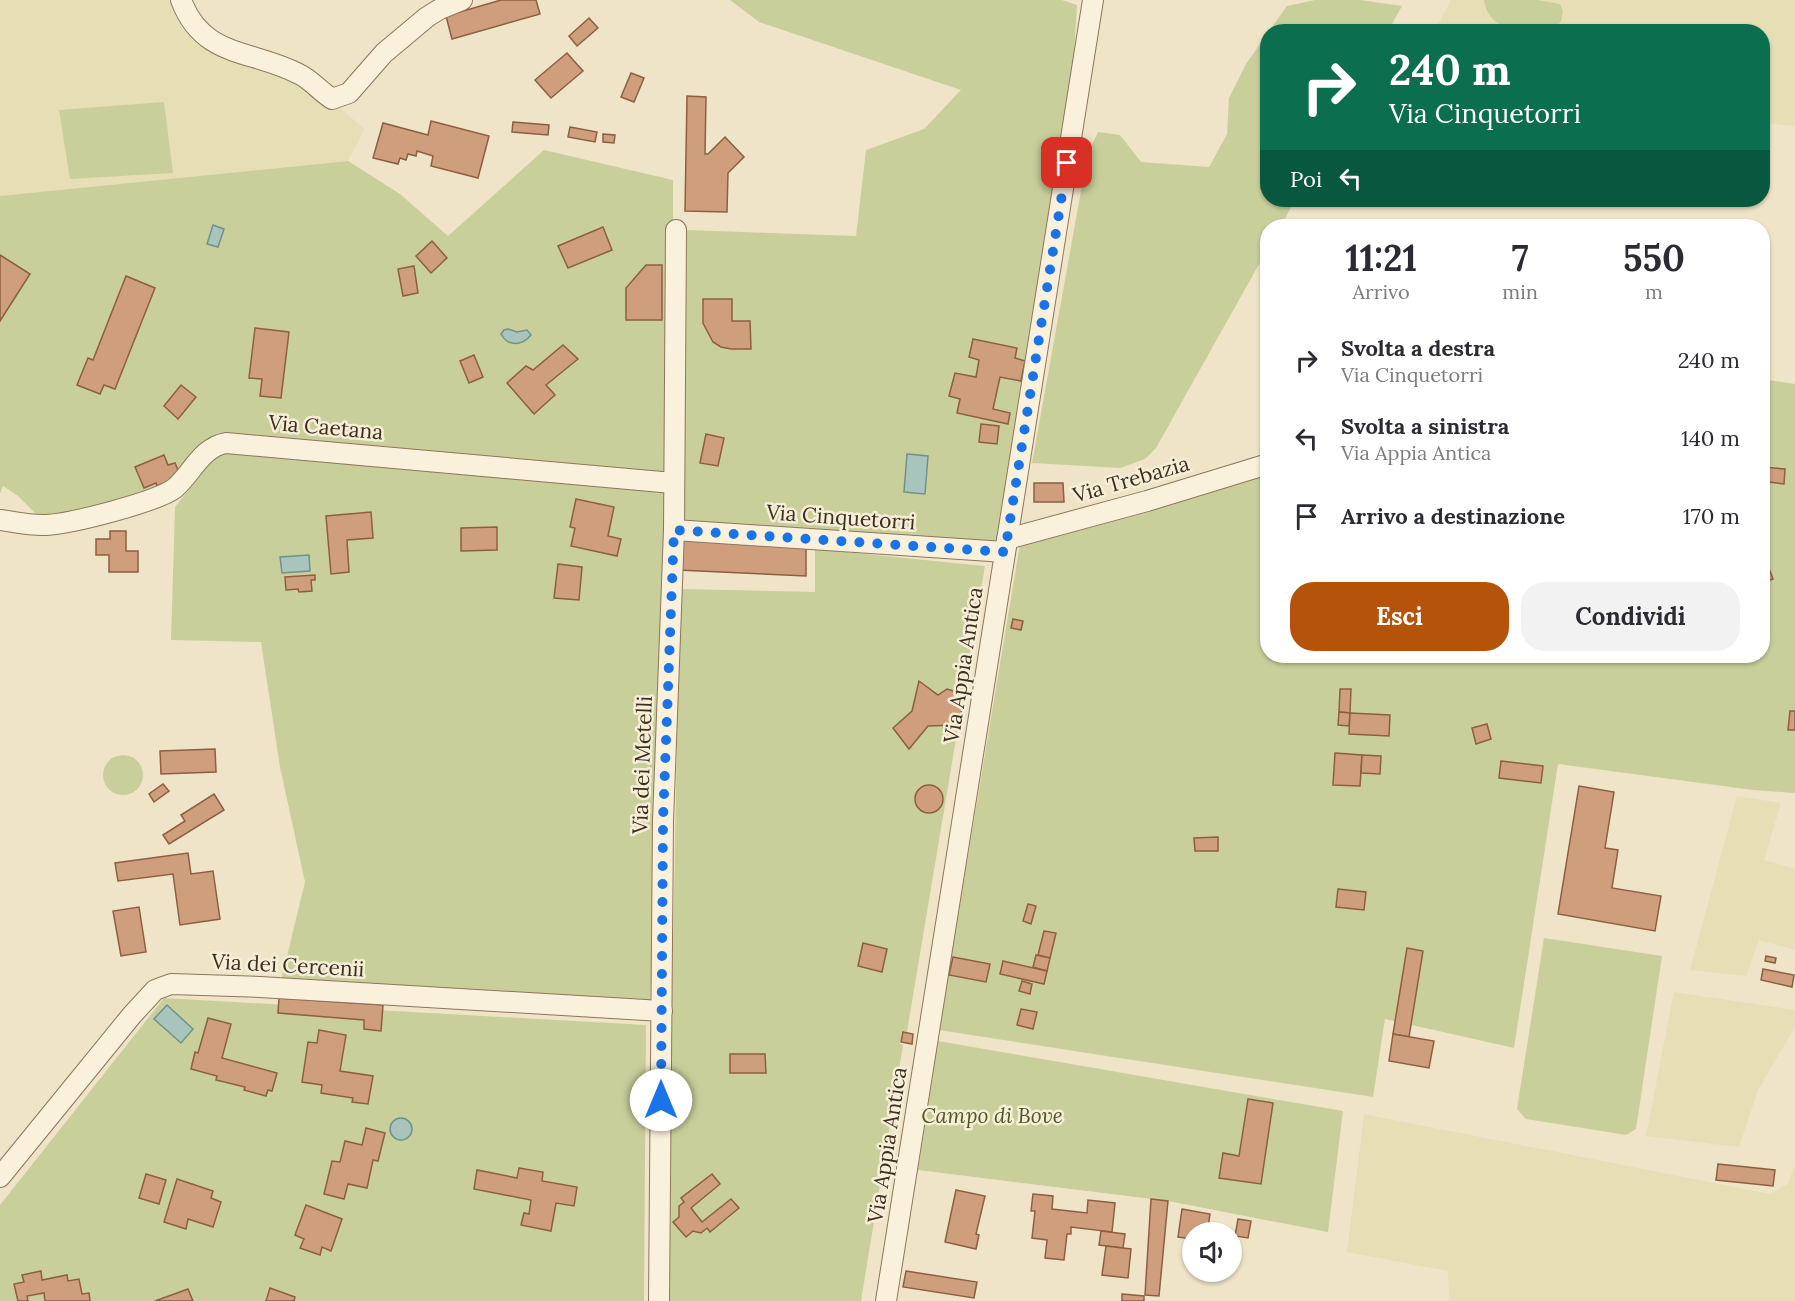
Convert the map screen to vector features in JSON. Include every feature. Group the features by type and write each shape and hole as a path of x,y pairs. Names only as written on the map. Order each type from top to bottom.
{"street":[{"path":"181,0 186,14 207,39 231,51 300,74 332,99 349,93 384,53 427,16 462,0"},
{"name":"Via Appia Antica","path":"886,1301 1093,0"},
{"name":"Via dei Metelli","path":"660,1301 663,821 674,530 676,230"},
{"name":"Via Caetana","path":"0,520 38,526 56,524 152,500 174,488 209,450 226,443 673,483"},
{"name":"Via Trebazia","path":"1006,545 1260,466"},
{"name":"Via Cinquetorri","path":"674,530 1006,545"},
{"name":"Via dei Cercenii","path":"0,1177 132,1015 162,986 171,984 260,987 662,1011"}],"shaded area":[{"path":"0,0 179,0 207,39 319,91 365,129 348,161 0,196"},
{"path":"1451,0 1484,0 1485,9 1560,4 1538,0 1795,0 1795,126 1770,124 1770,24 1438,24"},
{"path":"1737,796 1781,803 1764,860 1795,869 1795,950 1759,940 1746,976 1690,970"},
{"path":"1674,992 1795,1010 1795,1027 1758,1090 1739,1147 1646,1136"},
{"path":"1364,1114 1770,1194 1788,1184 1795,1164 1795,1301 1449,1301 1448,1271 1347,1252"}],"green space":[{"path":"730,0 1062,0 1077,5 1073,72 998,545 681,523 687,230 856,236 866,150 924,129 961,90 759,22"},
{"path":"1315,0 1360,0 1402,6 1392,24 1274,24 1287,6"},
{"path":"1484,0 1538,0 1560,4 1563,11 1561,22 1557,24 1500,24 1486,9"},
{"path":"1260,44 1260,207 1291,207 1285,219 1260,219 1260,262 1156,448 1145,459 1120,468 1032,463 1088,152 1098,132 1120,135 1141,162 1209,167 1227,134 1229,98 1246,64"},
{"path":"164,102 173,173 70,179 59,110"},
{"path":"544,150 673,180 673,483 650,1002 281,981 305,882 280,767 261,642 171,640 175,507 222,447 184,479 47,525 18,496 3,486 0,494 0,196 348,161 400,194 448,236"},
{"path":"1770,380 1795,384 1795,793 1753,790 1558,764 1514,1048 1385,1019 1373,1097 939,1030 1020,544 1260,473 1260,663 1770,663"},
{"path":"815,549 985,566 907,1032 902,1031 900,1044 903,1045 861,1301 666,1301 680,589 815,592"},
{"path":"123,755 131,756 137,761 142,767 142,783 137,789 131,794 123,795 115,794 109,789 104,783 103,775 104,767 109,761 115,756"},
{"path":"1544,938 1662,956 1636,1129 1626,1135 1526,1119 1517,1109"},
{"path":"164,998 646,1025 644,1301 0,1301 0,1205"},
{"name":"Campo di Bove","path":"938,1041 1343,1111 1328,1232 1168,1201 918,1170"}],"water":[{"path":"213,225 224,229 218,247 207,244"},
{"path":"508,329 517,332 527,330 531,335 519,343 511,343 501,334"},
{"path":"907,454 928,456 925,494 904,492"},
{"path":"309,555 310,571 282,573 280,557"},
{"path":"167,1005 193,1029 181,1043 154,1019"},
{"path":"397,1118 405,1118 412,1125 412,1133 405,1140 397,1140 390,1133 390,1125"}],"building":[{"path":"501,0 536,0 540,14 452,39 446,16"},
{"path":"589,18 598,28 577,46 569,36"},
{"path":"567,53 583,71 551,98 535,80"},
{"path":"631,73 644,78 634,102 621,97"},
{"path":"687,96 706,97 705,154 708,154 725,137 744,157 728,173 727,212 685,211"},
{"path":"431,121 489,136 478,178 431,166 433,156 417,151 416,156 408,154 406,160 400,158 398,164 373,158 383,123 428,135"},
{"path":"513,122 549,125 548,135 512,132"},
{"path":"570,127 597,132 595,142 568,137"},
{"path":"603,134 615,135 614,143 603,142"},
{"path":"603,227 612,250 568,268 558,246"},
{"path":"432,241 447,258 431,273 416,256"},
{"path":"0,255 30,274 0,321"},
{"path":"646,265 662,265 662,320 626,320 626,288"},
{"path":"414,266 418,293 403,296 398,269"},
{"path":"126,276 155,288 115,389 104,385 100,394 77,385 88,358 93,360"},
{"path":"703,299 732,299 732,321 750,321 751,349 731,349 713,342 703,323"},
{"path":"255,328 289,332 281,398 260,396 262,379 249,378"},
{"path":"973,339 1017,348 1015,358 1025,361 1021,381 1000,377 993,409 1010,413 1008,424 957,413 960,399 949,396 955,373 976,377 979,360 969,357"},
{"path":"563,345 578,359 546,385 555,395 534,414 507,383 526,366 533,370"},
{"path":"474,355 483,377 469,383 460,361"},
{"path":"181,385 196,397 178,419 164,406"},
{"path":"981,424 999,426 997,444 979,442"},
{"path":"706,434 724,438 718,466 700,463"},
{"path":"164,455 168,465 175,463 181,477 144,488 135,467"},
{"path":"1770,468 1785,469 1784,484 1770,482"},
{"path":"1034,483 1063,483 1064,502 1034,502"},
{"path":"576,499 614,507 608,536 621,539 617,556 571,546 575,528 570,527"},
{"path":"371,512 373,538 347,540 349,572 331,574 326,516"},
{"path":"497,527 497,550 461,551 461,528"},
{"path":"110,531 126,531 126,551 138,551 138,572 109,572 109,555 96,555 96,539 110,539"},
{"path":"680,540 806,546 806,576 678,570"},
{"path":"558,564 582,567 579,600 554,598"},
{"path":"315,575 315,580 311,580 312,591 286,590 285,577"},
{"path":"1013,619 1023,621 1021,630 1011,628"},
{"path":"919,681 938,695 947,689 964,694 959,725 928,726 909,749 893,728 912,711"},
{"path":"1340,689 1351,689 1350,713 1339,712"},
{"path":"1790,711 1795,711 1795,730 1788,730"},
{"path":"1339,712 1350,713 1349,726 1338,725"},
{"path":"1350,713 1390,715 1389,736 1349,734"},
{"path":"1487,724 1491,739 1476,744 1472,728"},
{"path":"215,749 216,772 161,774 160,751"},
{"path":"1335,753 1362,755 1360,786 1333,785"},
{"path":"1362,755 1381,756 1380,774 1361,773"},
{"path":"1501,761 1543,766 1541,783 1499,778"},
{"path":"163,784 169,791 154,802 149,794"},
{"path":"929,785 939,789 943,799 939,809 929,813 919,809 915,799 919,789"},
{"path":"1579,786 1614,792 1605,848 1618,850 1612,888 1661,896 1655,931 1558,914"},
{"path":"214,794 224,810 169,844 163,835 185,821 181,815"},
{"path":"1218,837 1218,851 1195,851 1194,838"},
{"path":"188,853 191,874 213,871 220,919 180,925 173,874 118,881 115,863"},
{"path":"1338,889 1366,892 1364,910 1336,907"},
{"path":"1028,904 1036,906 1031,924 1023,921"},
{"path":"139,907 146,952 121,956 113,911"},
{"path":"1044,931 1056,933 1050,958 1038,955"},
{"path":"863,943 887,949 882,972 858,966"},
{"path":"1407,948 1423,951 1409,1037 1393,1034"},
{"path":"1036,955 1050,958 1047,971 1033,967"},
{"path":"1766,956 1776,958 1775,963 1765,961"},
{"path":"953,957 990,964 986,982 949,975"},
{"path":"1003,961 1047,971 1044,984 1000,974"},
{"path":"1763,969 1794,975 1792,987 1761,980"},
{"path":"1022,981 1032,984 1030,994 1019,991"},
{"path":"279,998 383,1005 381,1031 364,1029 364,1020 278,1013"},
{"path":"1021,1009 1037,1012 1033,1029 1017,1025"},
{"path":"208,1018 231,1024 222,1058 277,1073 272,1091 268,1090 266,1096 244,1090 245,1087 216,1080 217,1076 191,1069"},
{"path":"319,1030 346,1035 340,1071 373,1076 368,1104 352,1102 353,1098 321,1093 322,1085 302,1082 308,1042 317,1043"},
{"path":"903,1032 913,1034 912,1044 901,1042"},
{"path":"1393,1034 1434,1041 1429,1068 1389,1061"},
{"path":"730,1054 765,1054 766,1073 730,1073"},
{"path":"1248,1099 1273,1103 1261,1184 1219,1178 1223,1153 1239,1156"},
{"path":"366,1128 385,1133 378,1161 373,1160 367,1188 348,1184 344,1199 324,1194 332,1161 340,1162 345,1141 362,1145"},
{"path":"1718,1164 1775,1170 1773,1186 1716,1180"},
{"path":"519,1168 543,1172 542,1181 577,1187 574,1206 556,1203 551,1231 521,1225 524,1213 529,1214 531,1200 474,1189 477,1170 517,1178"},
{"path":"146,1174 166,1180 159,1204 139,1198"},
{"path":"712,1174 720,1184 691,1208 702,1222 731,1199 739,1208 710,1232 707,1228 701,1233 693,1231 686,1237 673,1222 679,1217 679,1206 684,1202 681,1198"},
{"path":"177,1179 213,1191 211,1198 221,1202 213,1227 188,1219 186,1229 164,1222"},
{"path":"956,1190 985,1196 976,1234 979,1235 976,1249 945,1242"},
{"path":"1033,1194 1053,1196 1052,1209 1087,1213 1088,1200 1115,1203 1112,1232 1071,1227 1071,1234 1067,1234 1064,1260 1045,1258 1047,1240 1032,1238 1035,1211 1031,1211"},
{"path":"1151,1199 1168,1201 1159,1296 1145,1295"},
{"path":"306,1205 342,1219 331,1251 322,1247 320,1255 300,1248 304,1239 295,1235"},
{"path":"1182,1209 1210,1214 1209,1222 1182,1222 1182,1238 1178,1237"},
{"path":"1238,1219 1251,1221 1248,1238 1242,1237 1242,1222 1237,1222"},
{"path":"1101,1231 1125,1234 1123,1248 1099,1245"},
{"path":"1106,1246 1131,1249 1128,1278 1102,1275"},
{"path":"41,1271 42,1280 67,1275 68,1281 79,1279 82,1294 89,1293 90,1301 45,1301 44,1293 27,1296 28,1301 18,1301 14,1284 24,1282 22,1275"},
{"path":"906,1271 977,1282 974,1298 903,1287"},
{"path":"270,1288 295,1297 294,1301 266,1301"},
{"path":"188,1289 193,1301 155,1301"},
{"path":"1122,1294 1144,1296 1144,1301 1122,1301"}],"route":[{"path":"661,1100 663,821 674,530 1005,552 1067,163"}]}
